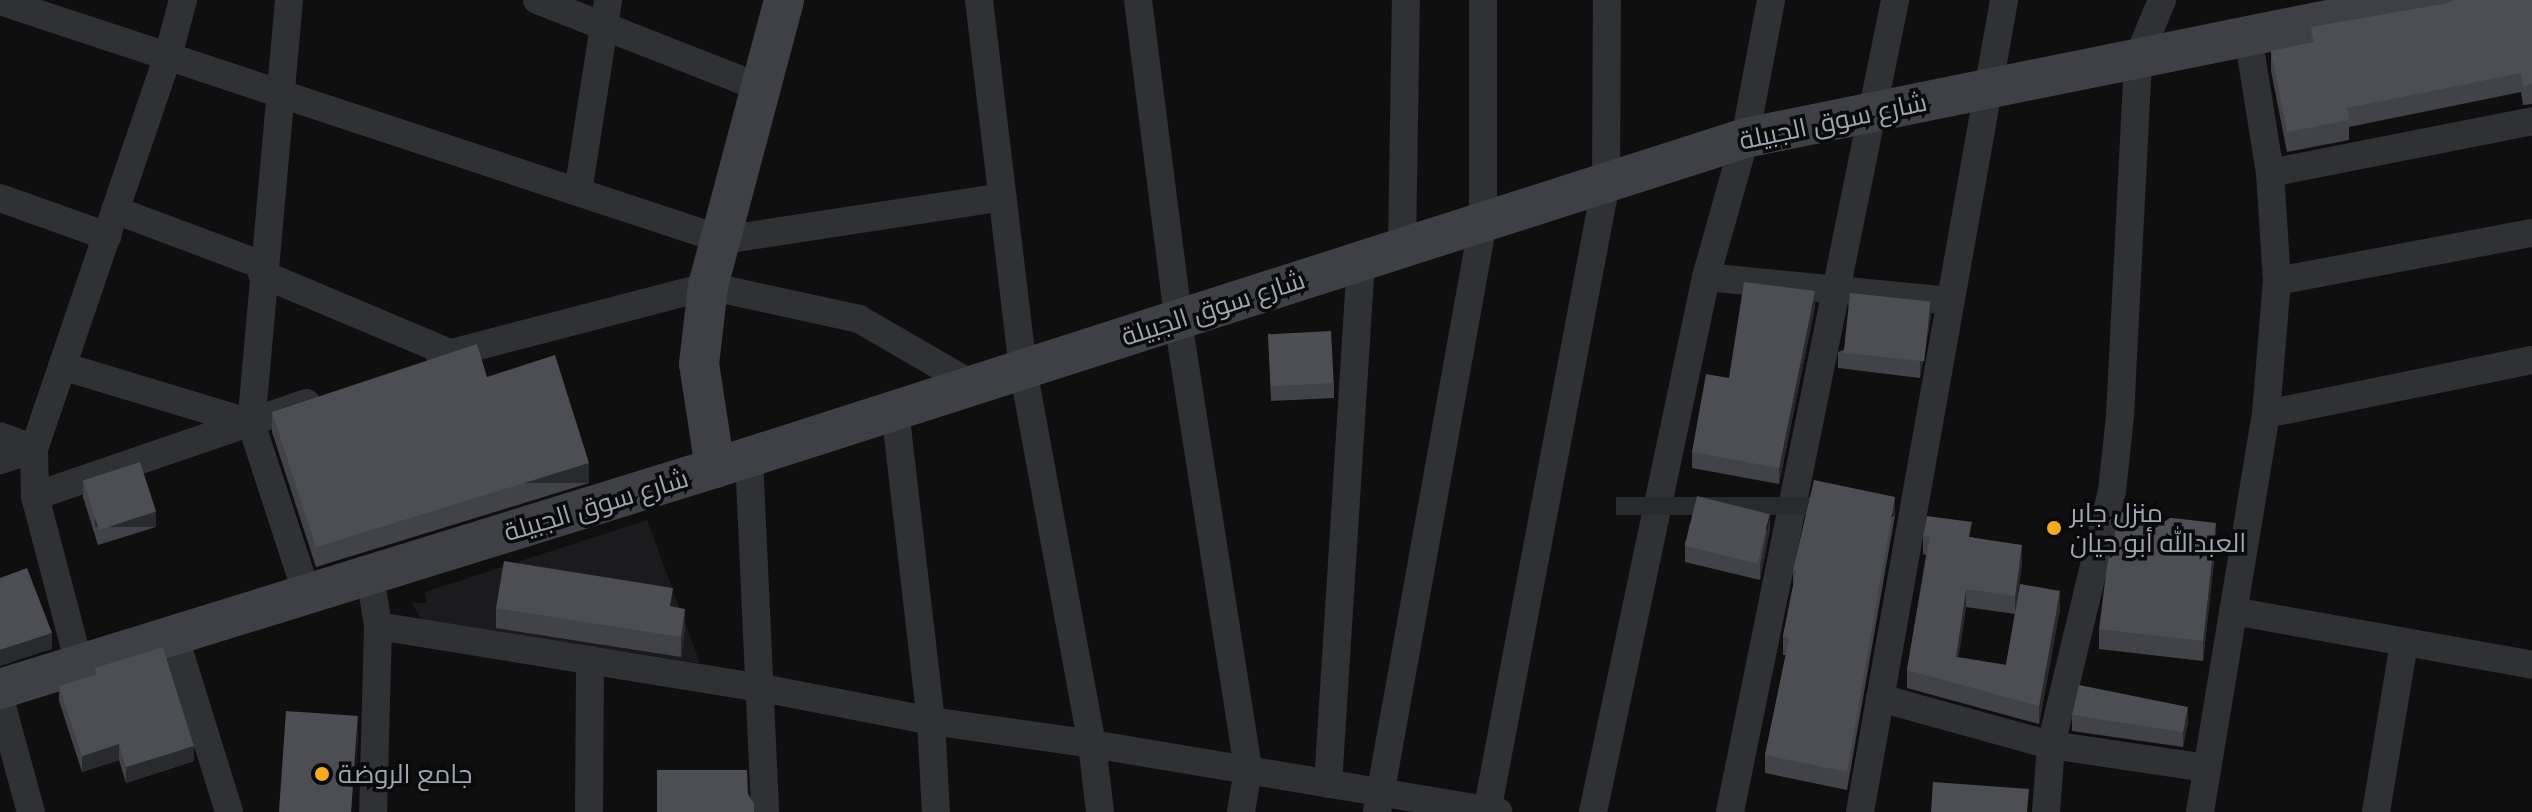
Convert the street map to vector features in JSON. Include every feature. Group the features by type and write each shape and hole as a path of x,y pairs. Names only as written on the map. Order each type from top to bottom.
{"street":[{"path":"79,664 35,496 34,449 168,56 183,0"},
{"path":"289,0 262,270 251,423 307,594"},
{"path":"537,0 606,13 762,88"},
{"path":"765,812 762,688 732,462 699,364 708,286 723,240 784,0"},
{"path":"979,0 1023,369 1092,744 1100,812"},
{"path":"1138,0 1178,320 1248,770 1241,812"},
{"path":"1402,248 1406,0"},
{"path":"1380,802 1483,222 1483,0"},
{"path":"378,626 762,688 931,721 1092,744 1328,784 1380,802 1491,811 1606,183 1607,0"},
{"path":"1593,812 1706,277 1745,138 1771,0"},
{"path":"1730,812 1869,113 1895,0"},
{"path":"1860,812 2004,0"},
{"path":"2046,812 2051,745 2112,491 2120,416 2138,58 2162,0"},
{"name":"شارع سوق الجبيلة","path":"0,689 732,462 1745,138 2248,36 2383,5 2445,0"},
{"path":"0,1 723,240 1003,197"},
{"path":"578,192 606,13"},
{"path":"2200,812 2266,414 2277,281 2270,173 2248,36"},
{"path":"2270,173 2532,121"},
{"path":"0,198 111,223 262,270 450,353"},
{"path":"2277,281 2532,233"},
{"path":"1328,784 1361,261"},
{"path":"1706,277 1950,301"},
{"path":"407,368 450,353 708,286 859,319 973,385"},
{"path":"2266,414 2532,360"},
{"path":"62,366 251,423"},
{"path":"35,496 336,393"},
{"path":"895,410 931,721 936,812"},
{"path":"0,436 34,449"},
{"path":"0,460 34,449"},
{"path":"370,575 378,626 373,812"},
{"path":"2233,611 2532,665"},
{"path":"174,635 229,812"},
{"path":"2376,812 2404,642"},
{"path":"589,812 590,660"},
{"path":"1880,698 2051,745 2207,768"},
{"path":"0,699 31,812"}],"shaded area":[{"path":"647,520 700,663 422,621 412,603 427,603 425,592"}],"building":[{"path":"2455,0 2532,0 2532,84 2523,86 2521,73 2347,108 2349,120 2287,132 2271,51 2314,42 2311,27"},
{"path":"1744,282 1815,291 1779,468 1692,452 1706,374 1729,378"},
{"path":"1850,293 1931,301 1924,361 1844,353"},
{"path":"1331,331 1334,383 1271,386 1268,334"},
{"path":"477,344 487,377 555,355 589,463 316,547 272,412"},
{"path":"140,462 156,511 99,530 83,481"},
{"path":"1814,480 1895,497 1847,772 1765,755 1789,638 1783,636 1796,571 1793,570"},
{"path":"1697,496 1770,514 1757,564 1685,545"},
{"path":"2120,512 2216,523 2203,641 2099,629 2107,566"},
{"path":"1927,516 1972,522 1969,537 2022,545 2015,596 1966,589 1956,657 2006,665 2020,584 2060,591 2039,706 1907,670 1930,537 1923,536"},
{"path":"504,561 673,588 670,606 685,609 681,637 496,608"},
{"path":"27,568 52,633 0,650 0,578"},
{"path":"163,647 194,746 126,767 119,744 82,756 59,686 97,674 95,668"},
{"path":"2079,685 2188,707 2183,732 2072,715"},
{"name":"جامع الروضة","path":"286,711 358,716 351,812 279,812"},
{"path":"657,770 747,770 748,794 754,804 754,812 657,812"},
{"path":"1933,782 2029,789 2027,812 1931,812"}],"place":[{"name":"منزل جابر العبدالله أبو حيان","path":"2054,528"},
{"name":"جامع الروضة","path":"322,774"}]}
